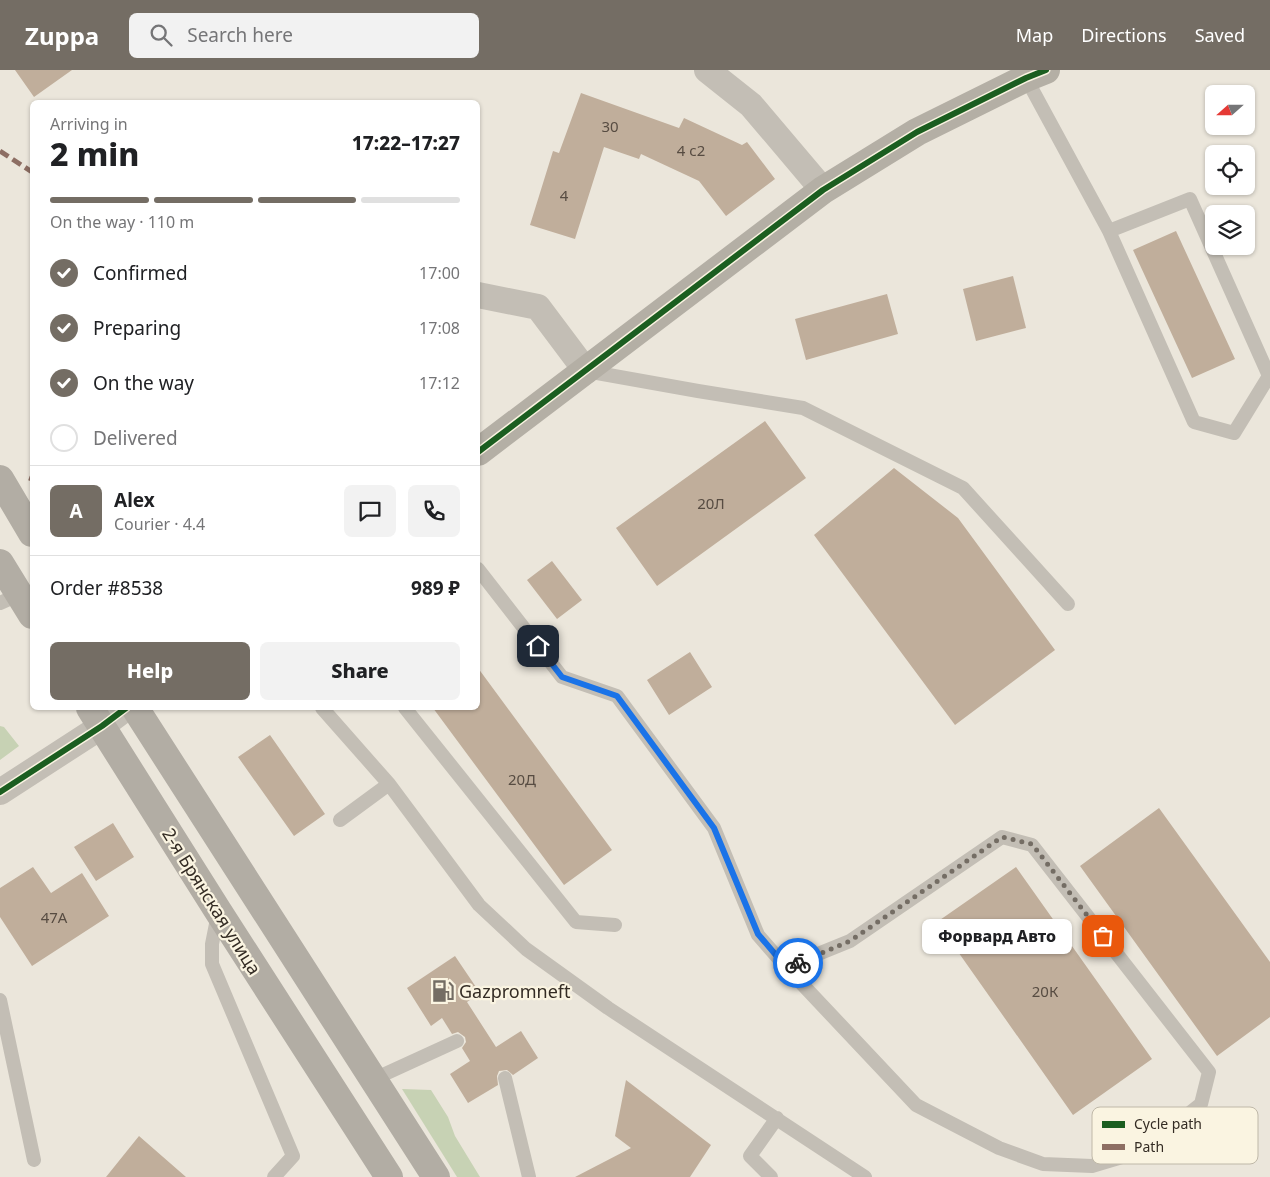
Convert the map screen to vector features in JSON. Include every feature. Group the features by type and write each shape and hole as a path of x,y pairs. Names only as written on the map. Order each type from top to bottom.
{"main road":[{"path":"0,479 30,530"},
{"path":"0,563 17,604"},
{"path":"136,710 436,1177"},
{"name":"2-я Брянская улица","path":"96,717 218,911 390,1177"}],"street":[{"path":"707,70 751,104 823,190"},
{"path":"480,450 823,190 917,132 1036,74"},
{"path":"480,295 538,307 586,371"},
{"path":"0,792 96,717 119,710"}],"lane":[{"path":"1036,74 1109,231 1194,422 1234,432 1269,376 1190,199 1109,231"},
{"path":"586,371 698,392 803,408 963,488 1068,604"},
{"path":"480,572 562,677 617,696 714,828 758,934 786,967 916,1105 999,1148 1043,1164 1092,1166 1099,1164"},
{"path":"324,710 388,784 479,905 526,949 608,1008 865,1177"},
{"path":"407,710 576,922 615,925"},
{"path":"340,820 388,784"},
{"path":"786,967 850,941 1002,837 1032,844 1208,1072 1201,1104 1197,1107"},
{"path":"218,911 212,944 212,964 293,1156 274,1177"},
{"path":"0,1000 34,1160"},
{"path":"374,1079 457,1041"},
{"path":"505,1078 529,1177"},
{"path":"771,1177 750,1156 777,1118"}],"green space":[{"path":"0,726 4,727 19,746 0,760"},
{"path":"402,1089 431,1090 448,1117 455,1136 480,1177 457,1177"}],"building":[{"path":"15,70 72,70 34,97"},
{"path":"581,93 679,128 684,118 742,145 747,142 775,179 726,216 699,181 641,154 639,159 604,147 575,239 530,225 553,151 559,153"},
{"path":"1176,231 1235,359 1192,378 1133,250"},
{"path":"1013,276 1026,328 976,341 963,289"},
{"path":"887,294 898,334 806,360 795,319"},
{"path":"765,421 806,478 657,586 616,528"},
{"path":"894,468 958,518 1055,650 955,725 814,535"},
{"path":"552,561 582,600 557,619 527,580"},
{"path":"690,652 712,687 669,715 647,680"},
{"path":"480,671 612,850 564,885 434,710 480,710"},
{"path":"270,735 325,814 294,836 238,757"},
{"path":"1159,808 1270,962 1270,1017 1217,1056 1080,866"},
{"path":"113,823 134,857 96,881 74,847"},
{"path":"33,867 51,893 82,873 109,916 32,966 0,917 0,888"},
{"path":"1016,867 1152,1059 1073,1115 937,922"},
{"path":"455,956 480,993 467,1002 496,1047 521,1031 538,1058 513,1075 507,1070 499,1071 497,1076 498,1085 468,1103 450,1074 470,1061 462,1048 466,1042 465,1037 458,1032 452,1034 442,1018 431,1026 407,988"},
{"path":"626,1080 711,1145 690,1177 575,1177 631,1148 615,1136"},
{"path":"139,1136 186,1177 106,1177"}],"marked path":[{"path":"0,151 30,171"}],"cycle path":[{"path":"480,450 823,190 917,132 1046,70"},
{"path":"0,792 102,726 123,710"}],"way so far":[{"path":"798,963 850,941 1002,837 1032,844 1103,936"}],"place":[{"name":"Форвард Авто","path":"1103,936"},
{"name":"Gazpromneft","path":"443,991"}],"route":[{"path":"538,646 562,677 617,696 714,828 758,934 786,967 798,963"}]}
